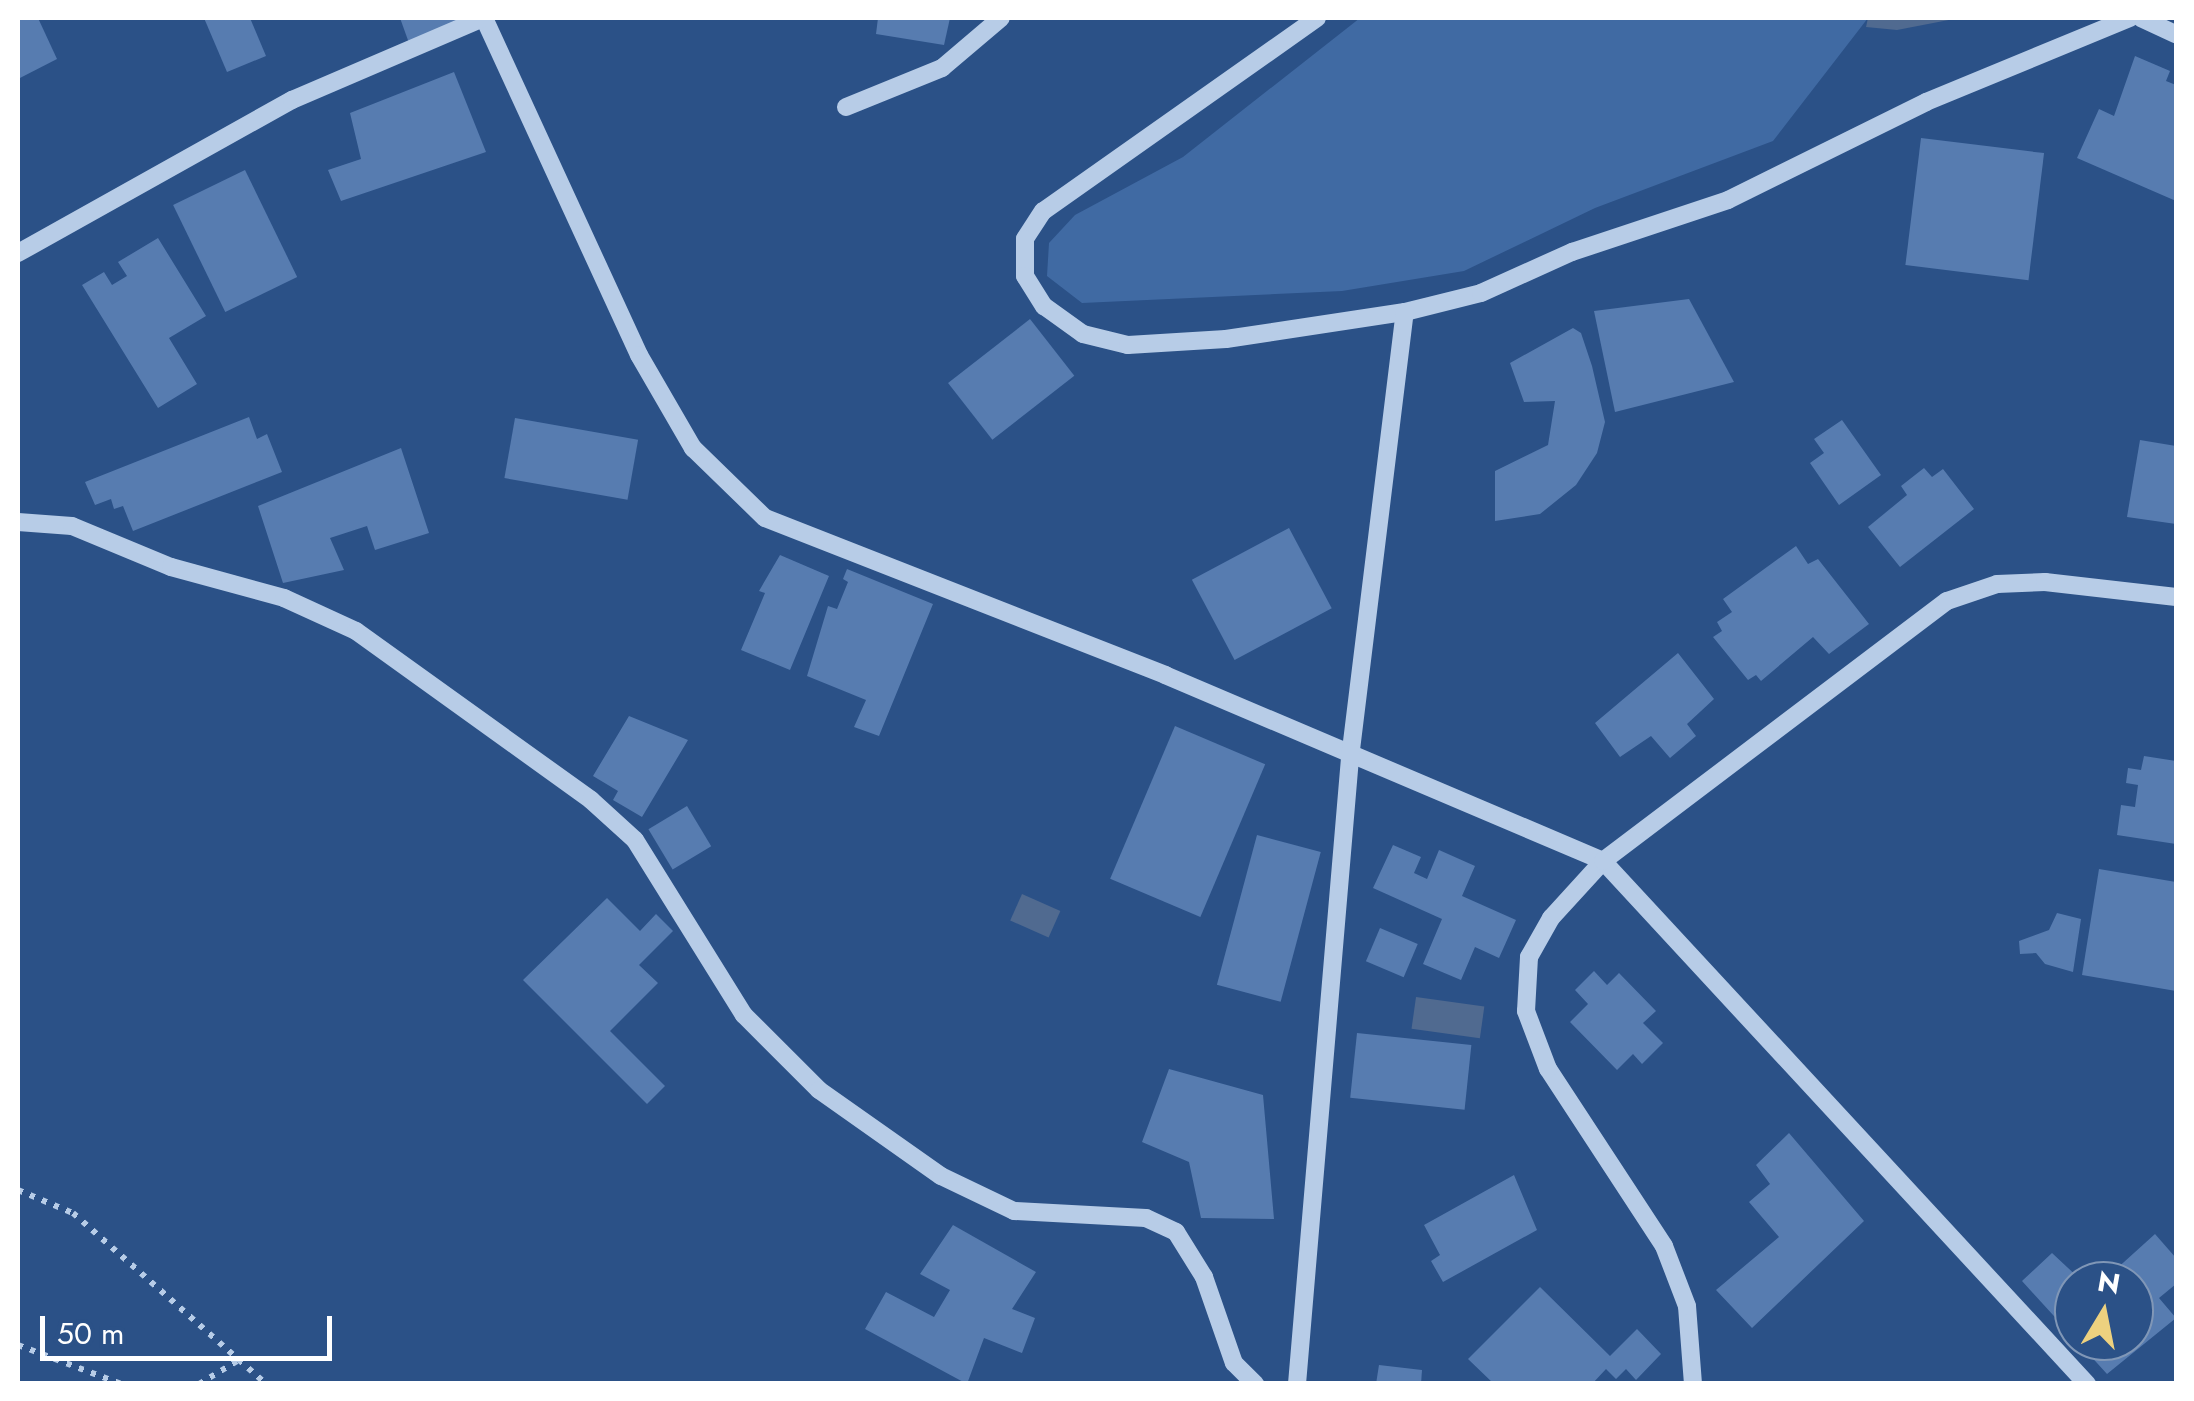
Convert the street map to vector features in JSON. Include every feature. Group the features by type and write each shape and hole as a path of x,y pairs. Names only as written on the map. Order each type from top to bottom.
{"street":[{"path":"18,253 292,100 483,18 639,355 692,448 765,518 1164,675 1350,758 1602,861 2087,1384"},
{"path":"846,107 942,68 1001,18"},
{"path":"1317,18 1044,211 1026,239 1025,276 1044,306 1083,334 1128,345 1226,339 1405,312 1481,293 1572,252 1728,200 1926,102 2130,18"},
{"path":"2140,18 2176,34"},
{"path":"1298,1384 1350,758 1405,312"},
{"path":"18,522 72,526 171,568 284,598 356,632 591,800 635,840 744,1016 819,1090 941,1176 1014,1211 1146,1218 1176,1232 1204,1277 1234,1364 1256,1384"},
{"path":"1693,1384 1687,1306 1664,1246 1548,1069 1526,1011 1530,957 1551,918 1602,861 1947,601 1997,584 2044,582 2176,597"}],"path":[{"path":"18,1190 72,1212 266,1384"},
{"path":"18,1345 121,1384"},
{"path":"199,1384 239,1360"}],"shaded area":[{"path":"1360,18 1868,18 1773,141 1595,208 1464,271 1342,291 1082,303 1047,276 1049,243 1075,215 1183,157"},
{"path":"1868,18 1959,18 1897,30 1866,27"},
{"path":"1022,894 1060,911 1049,938 1010,920"},
{"path":"1416,997 1484,1007 1480,1038 1412,1029"}],"building":[{"path":"18,18 38,18 57,59 18,79"},
{"path":"204,18 250,18 266,56 227,72"},
{"path":"400,18 476,18 409,43"},
{"path":"878,18 950,18 944,45 876,34"},
{"path":"2135,56 2170,71 2166,81 2176,85 2176,201 2077,158 2099,109 2114,116"},
{"path":"454,72 486,152 341,201 328,170 361,159 350,113"},
{"path":"1921,138 2044,153 2028,280 1905,265"},
{"path":"245,170 297,277 225,312 173,205"},
{"path":"158,238 206,316 169,338 197,384 158,408 82,285 104,272 112,285 127,276 118,262"},
{"path":"1689,299 1734,382 1615,412 1594,311"},
{"path":"1030,319 1074,376 992,440 948,383"},
{"path":"1573,328 1581,333 1605,422 1597,453 1576,485 1540,514 1495,521 1495,471 1548,445 1555,401 1524,402 1510,363"},
{"path":"249,417 257,439 267,434 282,472 133,531 123,506 114,509 111,499 95,505 85,482"},
{"path":"515,418 638,440 628,500 504,478"},
{"path":"1842,420 1881,475 1839,505 1810,463 1824,453 1814,439"},
{"path":"2140,440 2176,446 2176,524 2127,517"},
{"path":"401,448 429,533 375,550 367,526 330,538 344,570 283,583 258,506"},
{"path":"1924,468 1932,477 1943,469 1974,509 1900,567 1868,527 1907,495 1901,486"},
{"path":"1289,528 1332,608 1235,660 1192,580"},
{"path":"1796,546 1808,564 1818,559 1869,624 1829,654 1813,637 1761,681 1756,675 1748,680 1713,637 1722,631 1717,622 1732,612 1723,599"},
{"path":"780,555 829,576 790,670 741,650 765,593 759,591"},
{"path":"847,569 933,604 879,736 854,727 866,700 807,676 828,606 837,609 848,582 843,579"},
{"path":"1678,653 1714,699 1687,724 1696,736 1670,758 1651,736 1620,757 1595,723"},
{"path":"629,716 688,740 642,817 613,800 618,791 593,776"},
{"path":"1175,726 1265,764 1200,917 1110,879"},
{"path":"2144,756 2176,761 2176,844 2117,835 2121,805 2135,807 2138,785 2126,783 2128,768 2141,770"},
{"path":"687,806 711,846 673,869 648,829"},
{"path":"1257,835 1321,852 1281,1002 1217,985"},
{"path":"1393,845 1421,857 1414,873 1427,879 1439,850 1475,866 1462,896 1516,920 1499,958 1475,947 1461,980 1423,964 1442,919 1373,888"},
{"path":"2099,869 2176,882 2176,991 2082,975"},
{"path":"607,898 640,931 656,914 673,931 639,965 658,983 610,1031 665,1086 647,1104 523,980"},
{"path":"2057,913 2081,919 2073,972 2045,964 2036,953 2020,954 2019,941 2049,930"},
{"path":"1380,928 1418,944 1404,977 1366,961"},
{"path":"1594,971 1607,985 1619,973 1656,1011 1643,1023 1663,1043 1642,1064 1633,1054 1617,1070 1570,1022 1588,1004 1575,990"},
{"path":"1357,1033 1471,1045 1465,1110 1350,1098"},
{"path":"1169,1069 1263,1095 1274,1219 1201,1218 1189,1162 1142,1142"},
{"path":"1789,1133 1864,1221 1752,1328 1716,1290 1779,1237 1749,1202 1770,1184 1756,1165"},
{"path":"1514,1175 1537,1230 1443,1282 1431,1261 1440,1255 1424,1225"},
{"path":"953,1225 1036,1272 1012,1309 1035,1318 1022,1353 984,1338 967,1384 865,1329 886,1292 934,1317 950,1290 920,1274"},
{"path":"2155,1234 2176,1258 2176,1284 2159,1298 2176,1318 2154,1336 2154,1261 2125,1261"},
{"path":"2052,1253 2061,1261 2054,1261 2054,1316 2022,1281"},
{"path":"1540,1287 1610,1356 1637,1329 1661,1354 1636,1380 1626,1369 1616,1379 1606,1369 1592,1384 1494,1384 1468,1359"},
{"path":"2095,1361 2123,1361 2107,1374"},
{"path":"1379,1365 1422,1370 1421,1384 1376,1384"}]}
